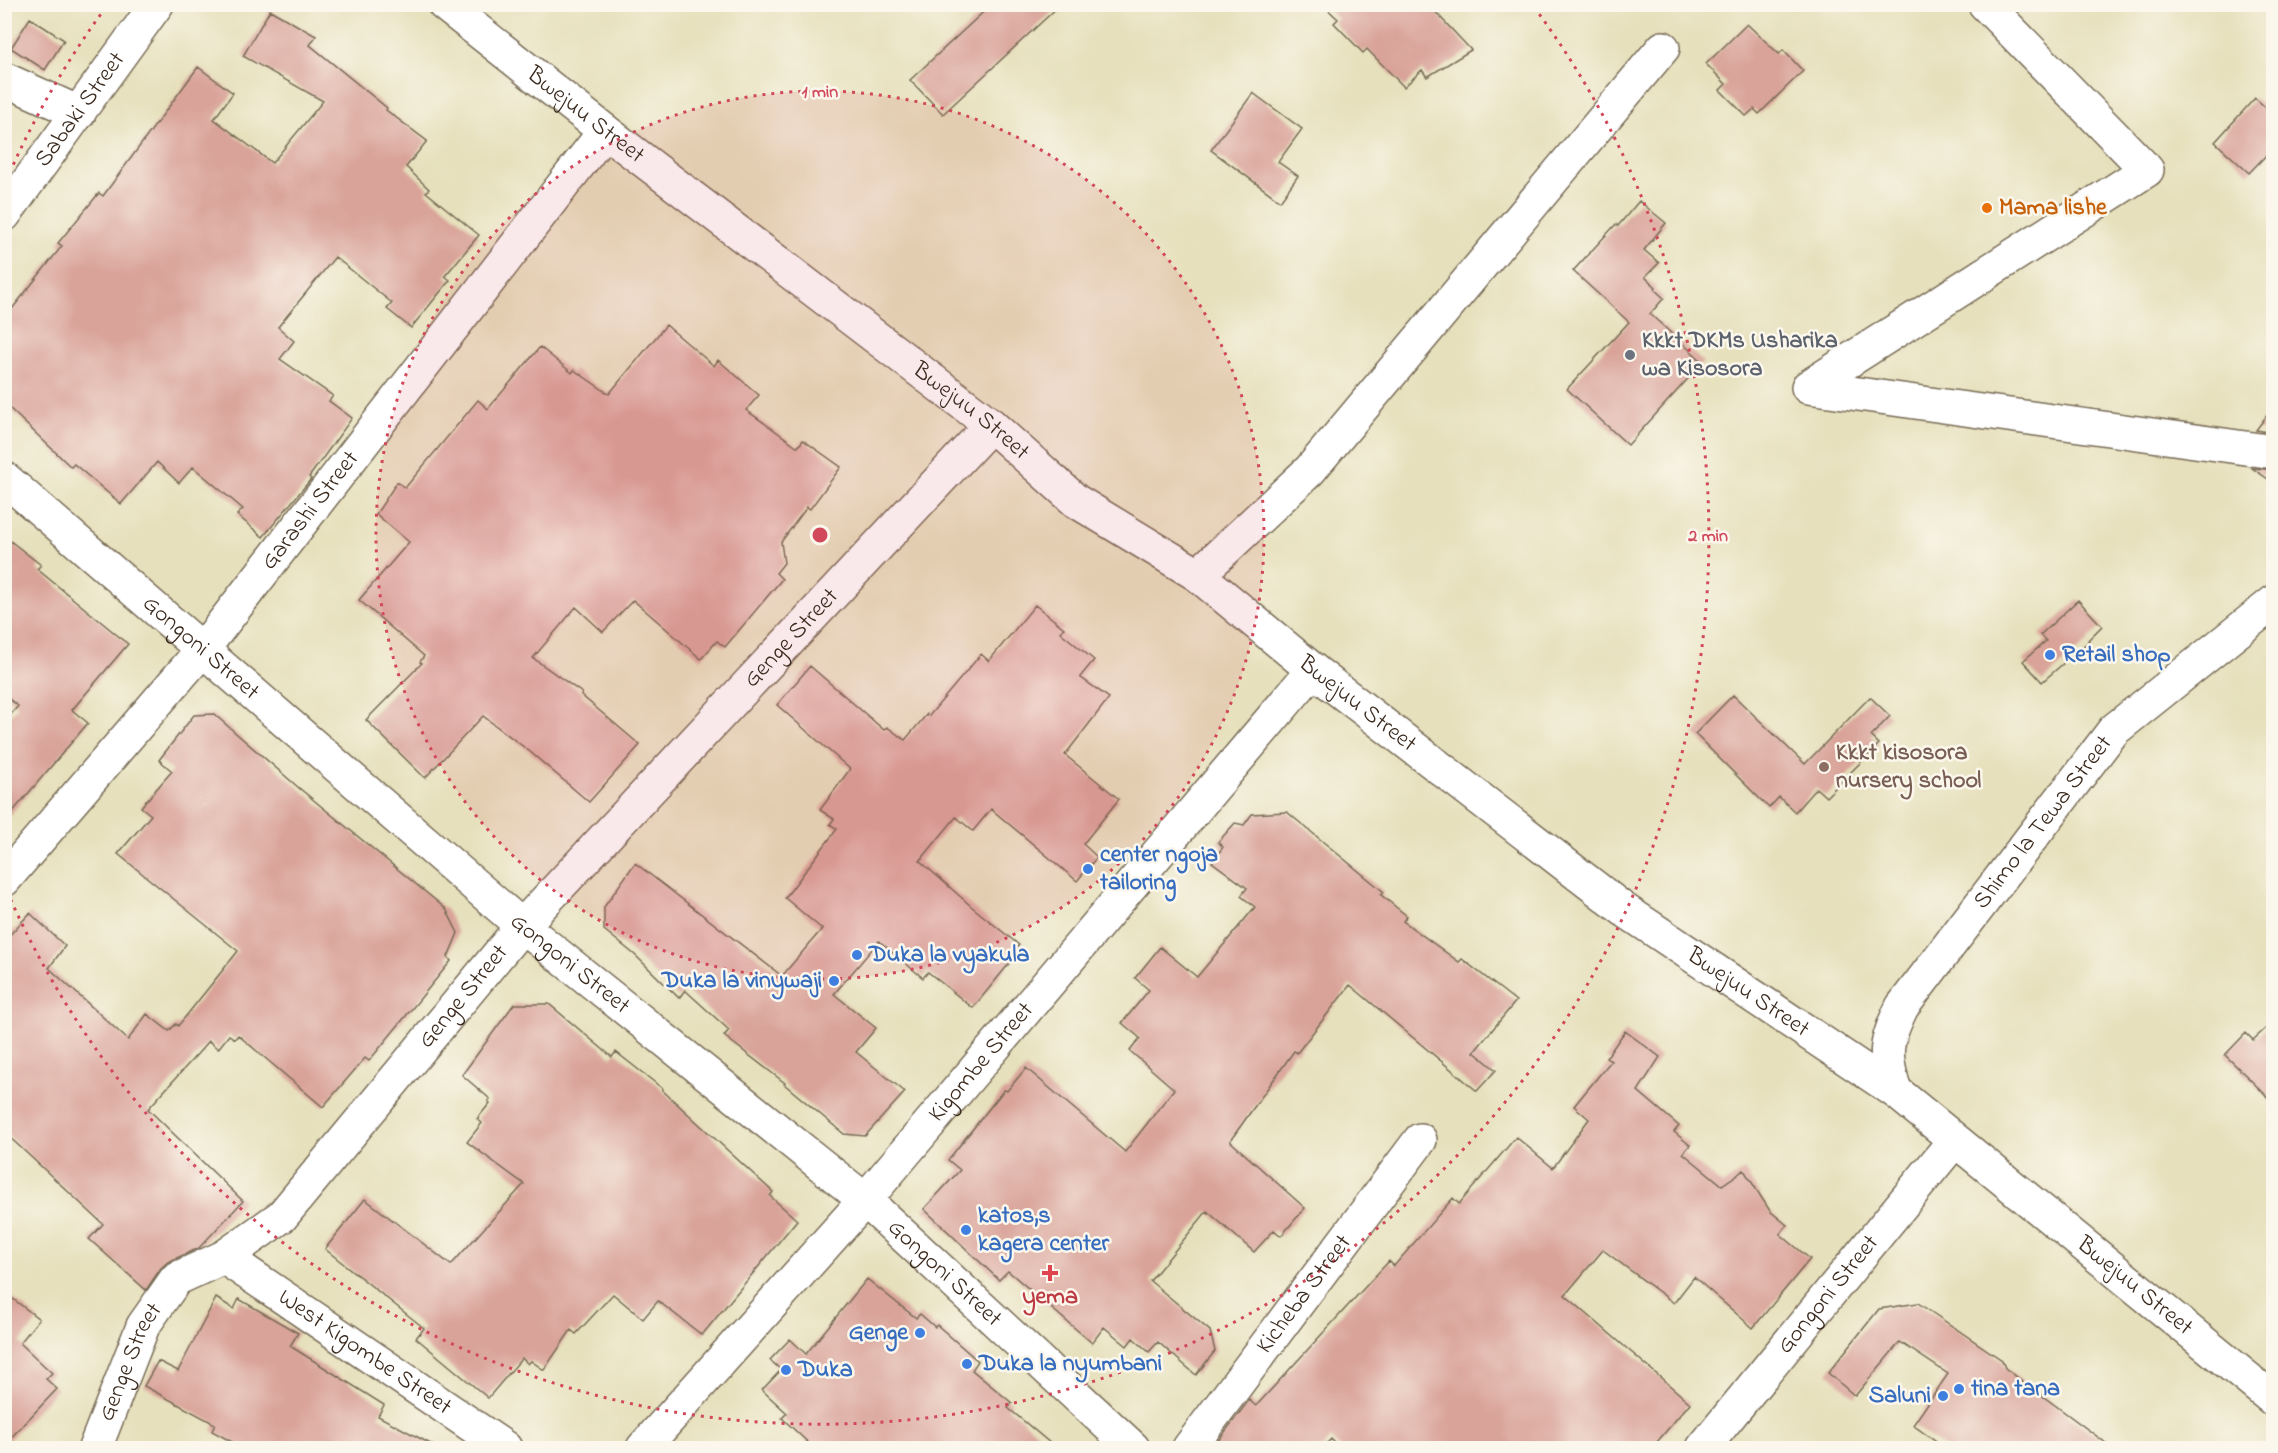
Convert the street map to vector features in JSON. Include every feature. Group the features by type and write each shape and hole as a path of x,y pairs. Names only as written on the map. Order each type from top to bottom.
{"street":[{"name":"Sabaki Street","path":"4,215 157,4"},
{"name":"Bwejuu Street","path":"444,4 605,131 991,425 1076,501 1198,575 1313,670 1623,909 1895,1091 2274,1400"},
{"path":"1985,4 2147,170 1808,387 2274,453"},
{"path":"1198,575 1310,470 1663,48"},
{"path":"4,79 78,114"},
{"name":"Garashi Street","path":"4,880 203,650 605,131"},
{"name":"Genge Street","path":"95,1449 143,1326 176,1279 224,1257 282,1216 522,926 991,425"},
{"name":"Gongoni Street","path":"4,478 522,926 864,1200 1133,1449"},
{"name":"Shimo la Tewa Street","path":"1895,1091 1888,1069 1888,1037 1902,1007 2114,730 2274,602"},
{"name":"Kigombe Street","path":"643,1449 864,1200 1313,670"},
{"name":"Kicheba Street","path":"1189,1449 1420,1140"},
{"name":"Gongoni Street","path":"1703,1449 1954,1141"},
{"name":"West Kigombe Street","path":"224,1257 505,1449"}],"building":[{"path":"992,4 1061,4 943,114 910,80"},
{"path":"1322,4 1428,4 1471,50 1427,77 1422,70 1404,87 1367,49 1363,53 1334,23 1338,19"},
{"path":"270,10 316,36 310,45 387,108 386,110 427,141 406,167 429,189 426,192 479,235 445,276 450,280 411,328 387,309 392,303 335,257 278,327 294,341 280,359 333,396 329,401 352,418 309,477 311,479 263,537 237,515 243,509 193,467 179,483 157,462 121,504 74,464 71,467 4,403 4,319 62,246 58,243 99,193 103,196 198,67 233,93 214,119 272,163 323,101 243,56"},
{"path":"30,18 64,40 45,70 11,48"},
{"path":"1747,24 1779,54 1783,50 1803,71 1759,114 1754,109 1746,116 1720,90 1726,84 1706,64"},
{"path":"1253,93 1302,129 1278,162 1298,176 1280,201 1211,150"},
{"path":"2255,98 2274,115 2274,147 2249,173 2215,142"},
{"path":"1639,201 1666,223 1644,250 1659,263 1645,277 1664,298 1650,314 1703,362 1628,445 1567,389 1629,322 1573,271 1616,224 1618,226"},
{"path":"666,325 714,366 718,360 759,395 746,410 798,447 803,440 841,467 810,509 807,507 781,542 784,563 776,573 782,579 725,647 717,641 701,659 633,600 603,632 576,607 533,658 582,693 581,695 640,745 589,802 529,751 483,716 425,778 366,720 422,663 420,662 424,656 359,600 409,542 376,514 397,482 405,488 478,400 488,409 540,347 572,373 574,370 609,394"},
{"path":"2274,406 2274,433 2256,430"},
{"path":"2252,468 2274,470 2274,483"},
{"path":"4,536 41,565 37,569 128,644 72,710 88,723 4,822 4,722 18,706 4,695"},
{"path":"2078,600 2102,626 2089,641 2042,682 2023,661 2046,641 2040,635"},
{"path":"1035,605 1064,628 1060,632 1094,660 1080,677 1109,698 1065,755 1119,799 1083,844 1097,857 1077,881 991,809 973,831 956,817 920,861 1019,945 1014,951 1017,954 973,1008 928,972 923,978 879,941 834,994 876,1028 856,1052 905,1092 865,1136 844,1134 785,1083 724,1036 729,1030 685,990 679,998 635,955 604,930 604,907 635,863 782,976 822,929 785,898 837,829 830,824 834,819 820,810 850,769 777,705 810,666 884,730 887,727 905,740 927,714 929,716 981,654 989,661"},
{"path":"1733,695 1805,764 1870,697 1890,716 1871,736 1879,744 1826,797 1816,788 1795,812 1779,797 1769,808 1695,734"},
{"path":"214,714 299,788 446,909 458,933 448,957 451,961 369,1061 365,1058 323,1107 238,1035 235,1039 229,1035 218,1049 209,1041 148,1109 243,1201 199,1248 168,1262 161,1268 146,1290 89,1239 103,1224 4,1132 4,941 30,913 65,946 49,968 128,1040 147,1014 169,1031 176,1024 178,1026 238,951 118,854 151,815 141,807 172,771 159,760 194,715"},
{"path":"1287,812 1384,892 1381,895 1407,916 1403,921 1459,962 1462,959 1516,1001 1474,1052 1496,1070 1477,1091 1350,985 1297,1053 1294,1051 1230,1141 1305,1208 1281,1236 1274,1230 1254,1252 1207,1211 1150,1281 1210,1331 1215,1351 1196,1375 1158,1342 1149,1352 1133,1338 1127,1346 1104,1327 1092,1343 1008,1271 999,1280 924,1209 960,1170 948,1160 1004,1090 1007,1091 1026,1068 1125,1152 1174,1089 1130,1051 1140,1038 1122,1023 1149,990 1135,978 1160,947 1197,977 1255,907 1241,896 1247,888 1212,862 1223,847 1218,842 1235,823 1244,825 1252,814"},
{"path":"514,1004 549,1004 612,1057 616,1052 663,1089 773,1192 770,1196 797,1220 702,1335 658,1301 643,1319 613,1294 576,1334 571,1330 544,1370 531,1361 528,1364 522,1358 488,1398 416,1338 424,1328 325,1249 365,1199 451,1265 524,1184 467,1142 482,1123 477,1119 490,1103 488,1101 490,1099 462,1075"},
{"path":"2274,1021 2274,1103 2225,1055 2246,1033 2253,1040"},
{"path":"1625,1031 1660,1057 1638,1091 1679,1126 1674,1132 1690,1145 1683,1153 1722,1185 1744,1170 1770,1211 1787,1225 1780,1234 1810,1259 1753,1328 1694,1277 1674,1303 1603,1250 1565,1295 1690,1403 1651,1449 1341,1449 1331,1439 1321,1449 1212,1449 1249,1400 1256,1406 1389,1261 1394,1266 1453,1198 1459,1204 1516,1137 1553,1168 1589,1119 1574,1106 1611,1061 1606,1058"},
{"path":"867,1279 916,1318 920,1314 935,1327 937,1325 978,1361 972,1370 1012,1403 1008,1408 1057,1449 815,1449 782,1418 787,1413 762,1390 781,1370 770,1360 790,1339 806,1354"},
{"path":"4,1292 39,1319 20,1343 52,1373 46,1379 57,1389 4,1445"},
{"path":"216,1298 234,1309 239,1299 298,1333 290,1346 384,1405 378,1416 440,1449 245,1449 212,1431 215,1424 144,1386 158,1361 178,1371"},
{"path":"1918,1303 2002,1360 2005,1368 2114,1449 1946,1449 1913,1425 1948,1374 1900,1342 1855,1396 1828,1373 1879,1309"}],"place":[{"name":"Mama lishe","path":"1987,208"},
{"name":"Kkkt DKMs Usharika wa Kisosora","path":"1630,355"},
{"name":"Retail shop","path":"2050,655"},
{"name":"Kkkt kisosora nursery school","path":"1824,767"},
{"name":"center ngoja tailoring","path":"1088,869"},
{"name":"Duka la vyakula","path":"857,955"},
{"name":"Duka la vinywaji","path":"834,981"},
{"name":"katos,s kagera center","path":"966,1230"},
{"name":"yema","path":"1050,1273"},
{"name":"Genge","path":"920,1333"},
{"name":"Duka la nyumbani","path":"967,1364"},
{"name":"Duka","path":"786,1370"},
{"name":"tina tana","path":"1959,1389"},
{"name":"Saluni","path":"1943,1396"}]}
